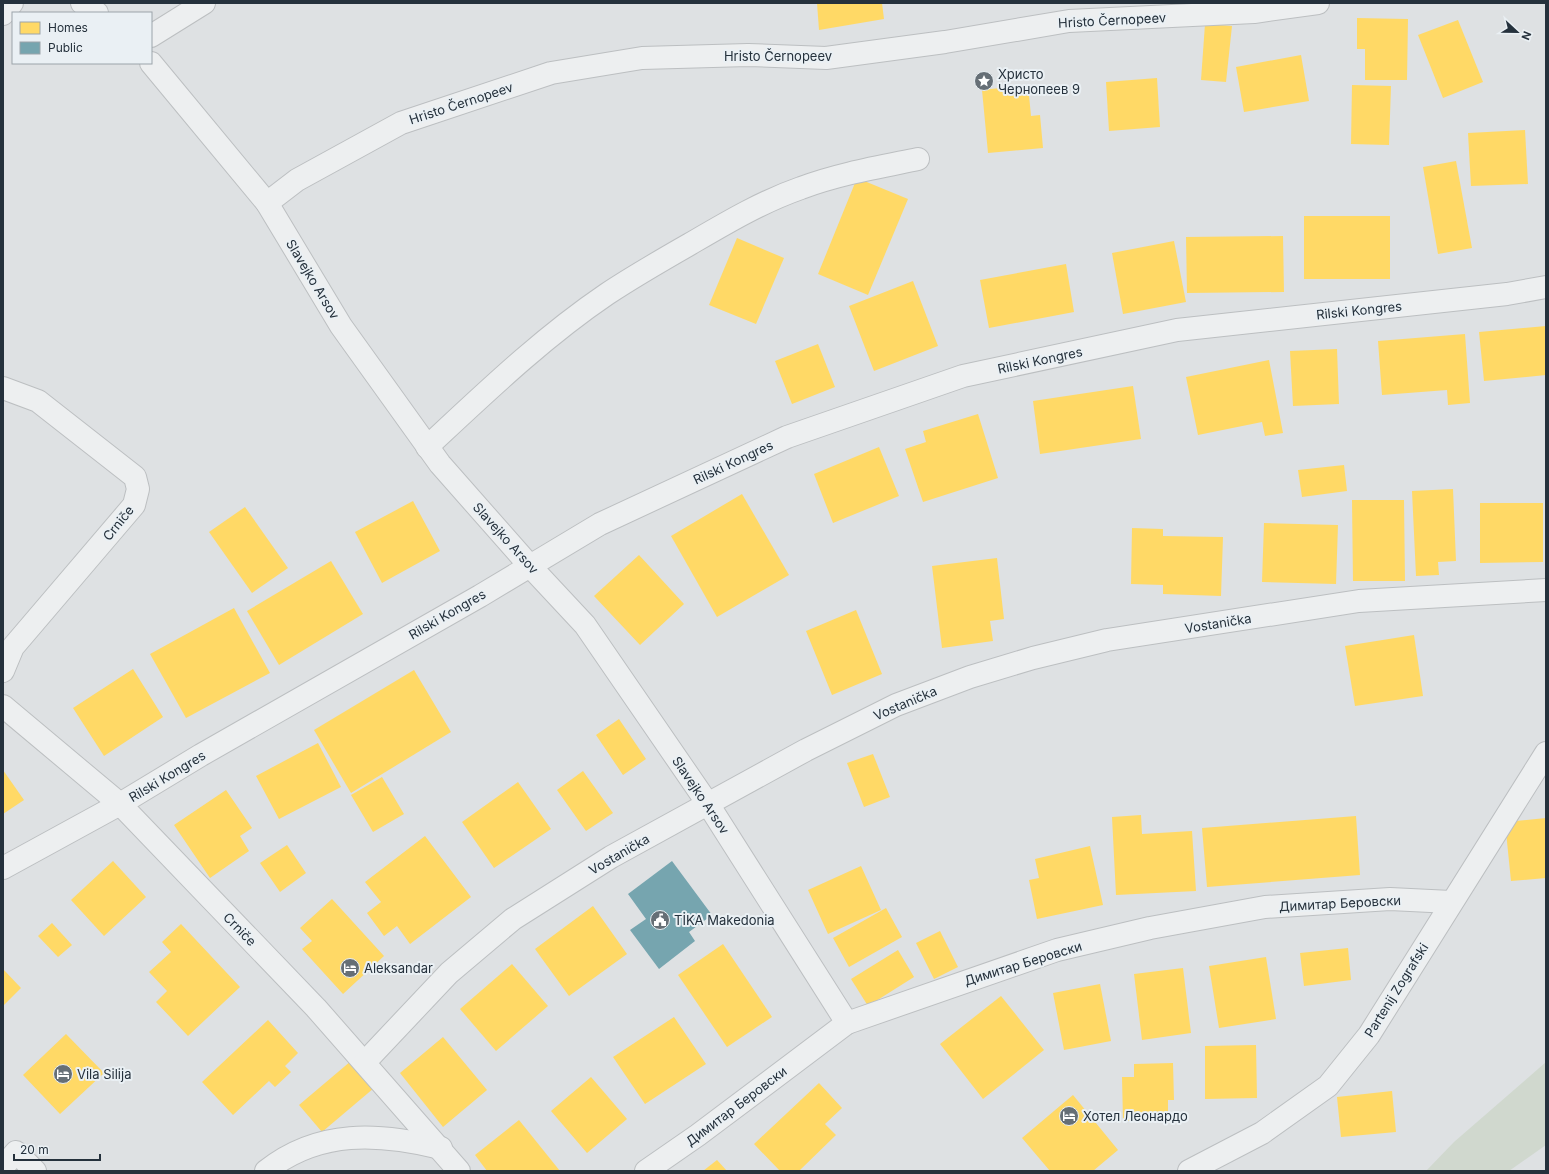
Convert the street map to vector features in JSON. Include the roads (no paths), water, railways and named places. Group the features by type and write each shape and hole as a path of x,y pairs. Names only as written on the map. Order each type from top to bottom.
{"street":[{"path":"3,14 12,3"},
{"path":"82,3 96,12"},
{"path":"152,35 204,3"},
{"name":"Hristo Černopeev","path":"267,204 297,180 401,123 551,73 642,58 748,55 826,58 945,42 1069,21 1254,12 1318,3"},
{"name":"Slavejko Arsov","path":"152,64 267,204 341,326 427,447 529,565 586,625 708,804 847,1023"},
{"path":"427,447 486,392 558,331 607,294 654,265 763,203 801,187 838,176 918,159"},
{"name":"Rilski Kongres","path":"3,868 120,804 201,755 473,600 529,565 600,524 787,437 963,376 1177,330 1507,294 1546,287"},
{"name":"Crniče","path":"3,388 38,401 135,477 138,489 134,505 14,647 3,671"},
{"name":"Vostanička","path":"365,1062 449,973 513,919 612,857 806,750 896,705 970,677 1033,658 1107,640 1359,601 1546,590"},
{"name":"Crniče","path":"3,706 120,804 311,1002 441,1148 459,1171"},
{"name":"Partenij Zografski","path":"1189,1171 1262,1133 1328,1086 1369,1035 1451,902 1546,753"},
{"name":"Димитар Беровски","path":"646,1171 698,1135 847,1023 1057,950 1150,928 1265,907 1390,899 1451,902"},
{"path":"266,1171 296,1153 321,1144 345,1138 387,1138 406,1140 441,1148"},
{"path":"3,1167 16,1152 35,1171"}],"place":[{"name":"Христо Чернопеев 9","path":"984,81"},
{"name":"TİKA Makedonia","path":"660,920"},
{"name":"Aleksandar","path":"350,968"},
{"name":"Vila Silija","path":"63,1074"},
{"name":"Хотел Леонардо","path":"1069,1116"}]}
